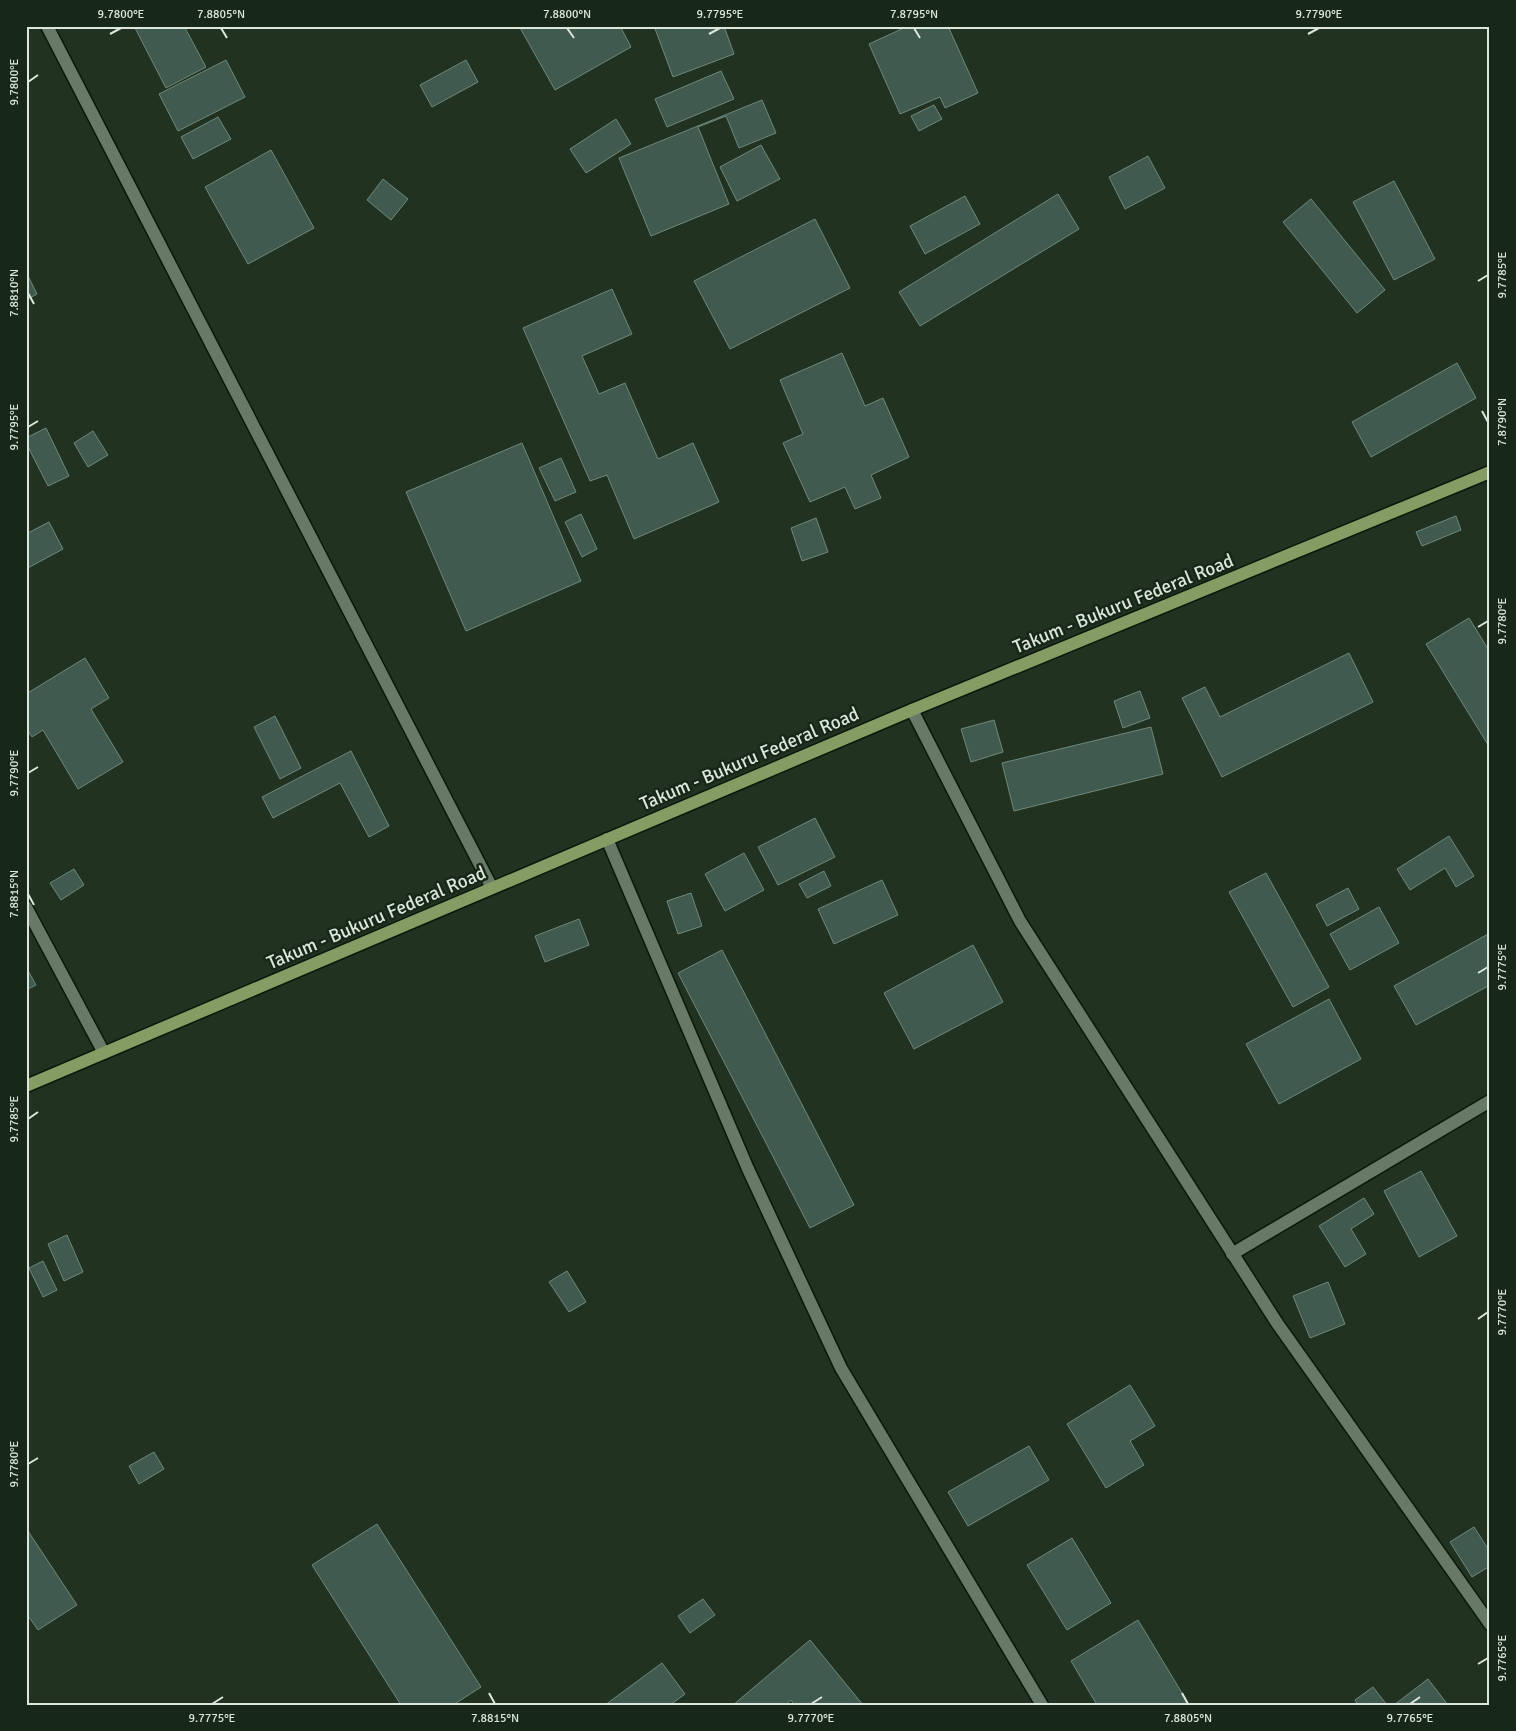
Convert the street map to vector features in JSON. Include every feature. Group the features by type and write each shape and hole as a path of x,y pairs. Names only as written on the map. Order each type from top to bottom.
{"main road":[{"name":"Takum - Bukuru Federal Road","path":"26,1086 912,710 1490,472"}],"street":[{"path":"47,26 492,888"},
{"path":"912,710 1020,921 1277,1323 1490,1624"},
{"path":"607,839 748,1169 841,1368 1042,1705"},
{"path":"26,907 104,1054"},
{"path":"1232,1254 1490,1101"}],"building":[{"path":"134,26 184,26 206,67 166,88"},
{"path":"519,26 620,26 631,47 555,90"},
{"path":"654,26 724,26 734,54 673,77"},
{"path":"908,26 948,26 978,93 945,108 940,97 900,114 869,44"},
{"path":"226,60 245,97 178,131 159,94"},
{"path":"466,60 478,82 432,107 420,85"},
{"path":"721,71 734,99 667,127 655,99"},
{"path":"762,100 776,133 739,148 726,116 698,127 729,204 651,236 619,158"},
{"path":"934,105 942,119 919,131 911,116"},
{"path":"218,117 231,139 193,159 181,137"},
{"path":"616,119 631,144 586,173 570,149"},
{"path":"761,145 780,179 737,201 720,167"},
{"path":"271,150 314,228 248,264 205,187"},
{"path":"1148,156 1165,188 1125,209 1109,177"},
{"path":"383,179 408,199 391,220 367,200"},
{"path":"1394,181 1435,259 1394,280 1353,202"},
{"path":"1058,194 1079,229 920,326 899,292"},
{"path":"965,196 980,224 925,254 910,226"},
{"path":"1311,199 1385,290 1357,313 1283,222"},
{"path":"815,219 850,288 730,349 694,281"},
{"path":"26,272 37,294 26,300"},
{"path":"612,289 632,334 582,356 599,394 625,383 658,459 693,443 719,502 634,539 607,475 590,481 523,328"},
{"path":"842,353 865,406 883,398 909,457 871,475 881,498 855,509 845,487 810,502 783,443 803,434 780,380"},
{"path":"1457,363 1476,398 1371,457 1352,422"},
{"path":"46,428 69,476 48,486 26,443 26,438"},
{"path":"93,431 108,455 88,467 74,443"},
{"path":"522,443 581,581 466,631 406,492"},
{"path":"561,458 576,492 555,501 539,468"},
{"path":"581,514 597,549 582,557 565,522"},
{"path":"1456,516 1461,530 1422,546 1416,532"},
{"path":"816,518 828,552 802,561 791,528"},
{"path":"49,522 63,549 26,569 26,534"},
{"path":"1469,618 1490,652 1490,748 1426,644"},
{"path":"1349,653 1373,702 1222,777 1182,698 1205,687 1220,717"},
{"path":"85,658 109,698 91,709 123,762 78,789 43,730 32,737 26,728 26,694"},
{"path":"1140,691 1150,718 1123,728 1114,701"},
{"path":"275,716 301,768 280,779 254,727"},
{"path":"994,720 1003,752 971,762 961,729"},
{"path":"1151,727 1163,774 1014,811 1002,763"},
{"path":"351,751 389,826 369,837 340,783 273,818 262,797"},
{"path":"815,818 835,857 778,885 758,847"},
{"path":"1449,836 1474,876 1456,887 1445,868 1410,890 1397,869"},
{"path":"744,853 764,890 725,911 705,874"},
{"path":"74,869 84,885 61,900 50,883"},
{"path":"824,871 831,886 807,898 799,884"},
{"path":"1266,873 1329,987 1293,1007 1229,892"},
{"path":"882,880 898,915 834,944 818,909"},
{"path":"1348,888 1359,909 1327,926 1316,905"},
{"path":"691,893 702,926 678,934 667,901"},
{"path":"1379,907 1399,943 1350,970 1330,934"},
{"path":"579,919 589,945 545,962 535,936"},
{"path":"1490,933 1490,985 1416,1025 1394,986"},
{"path":"973,945 1003,1002 914,1049 884,993"},
{"path":"722,950 854,1205 810,1228 678,973"},
{"path":"26,967 36,985 26,990"},
{"path":"1329,999 1361,1059 1279,1104 1246,1044"},
{"path":"1421,1171 1457,1236 1419,1257 1384,1191"},
{"path":"1364,1198 1374,1214 1351,1229 1366,1254 1345,1267 1319,1226"},
{"path":"67,1235 83,1272 64,1281 48,1244"},
{"path":"43,1261 57,1290 43,1297 29,1268"},
{"path":"567,1271 586,1302 569,1312 549,1282"},
{"path":"1328,1282 1345,1324 1310,1338 1293,1296"},
{"path":"1130,1385 1155,1426 1130,1441 1144,1465 1106,1488 1067,1424"},
{"path":"1029,1446 1049,1480 968,1526 948,1492"},
{"path":"154,1452 164,1469 139,1484 129,1466"},
{"path":"377,1524 481,1687 453,1705 401,1705 312,1565"},
{"path":"1474,1527 1490,1552 1490,1566 1472,1577 1450,1542"},
{"path":"26,1528 77,1605 38,1630 26,1613"},
{"path":"1072,1538 1111,1603 1067,1630 1027,1565"},
{"path":"703,1599 715,1615 690,1633 678,1616"},
{"path":"1138,1620 1188,1703 1186,1705 1097,1705 1071,1661"},
{"path":"810,1640 863,1705 794,1705 791,1700 785,1705 733,1705"},
{"path":"662,1663 685,1694 670,1705 605,1705"},
{"path":"1428,1679 1448,1705 1394,1705"},
{"path":"1373,1687 1387,1705 1358,1705 1355,1700"}]}
